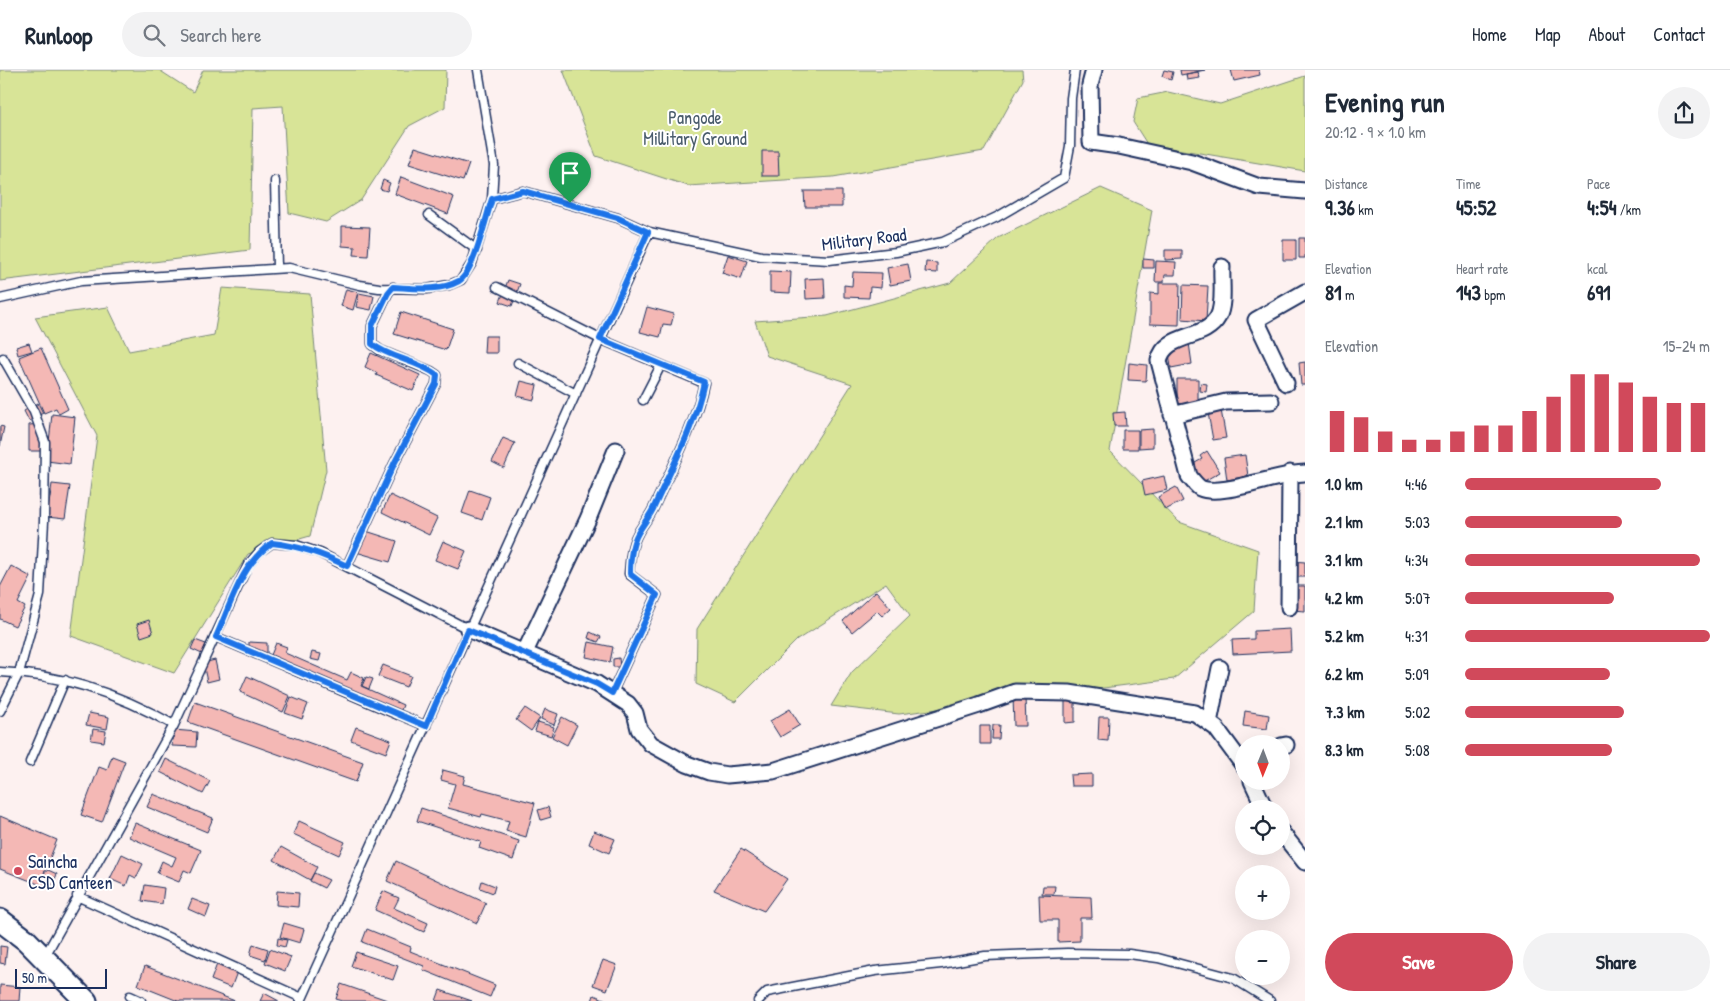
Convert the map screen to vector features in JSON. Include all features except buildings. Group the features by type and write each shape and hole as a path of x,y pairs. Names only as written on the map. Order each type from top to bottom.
{"main road":[{"path":"0,920 26,940 86,1001"}],"street":[{"path":"1094,70 1090,85 1091,142 1119,146 1192,162 1259,187 1305,191"},
{"path":"1222,267 1221,306 1218,316 1211,325 1167,346 1161,352 1159,361 1189,476 1199,487 1211,491 1225,490 1297,473 1289,607"},
{"path":"1286,383 1256,320 1305,292"},
{"path":"1172,415 1226,402 1271,401"},
{"path":"524,654 588,519 616,450"},
{"path":"468,630 597,684 628,704 635,713 639,730 651,744 688,764 709,772 727,775 773,771 1015,692 1069,693 1195,714 1216,728 1235,750"},
{"path":"1209,723 1220,668"},
{"path":"1290,843 1305,862"}],"lane":[{"path":"0,299 81,282 277,268 299,269 360,285 427,289 449,285 461,280 472,263 477,250 492,199 494,165 478,70"},
{"name":"Military Road","path":"492,199 523,191 618,218 648,232 761,256 829,260 896,252 943,242 997,216 1064,178 1070,146 1071,98 1075,70"},
{"path":"275,180 277,268"},
{"path":"429,216 477,250"},
{"path":"76,896 302,1000 648,232"},
{"path":"347,566 386,481 436,384 437,375 431,371 380,350 372,344 372,326 388,293 393,287"},
{"path":"498,287 600,339 704,382 699,404 684,440 654,506 637,535 631,557 630,574 657,595 612,693"},
{"path":"0,711 19,673 40,595 44,521 45,442 34,412 3,358"},
{"path":"518,363 576,394"},
{"path":"643,400 661,364"},
{"path":"44,958 76,896 174,725 248,565 259,552 272,543 296,545 320,552 468,630"},
{"path":"216,637 426,726"},
{"path":"0,672 65,680 120,698 174,725"},
{"path":"30,762 65,680"},
{"path":"758,1001 766,992 875,971 941,964 985,956 1067,953 1129,954 1158,958 1233,978 1270,1001"},
{"path":"130,996 141,1001"}],"green space":[{"path":"0,70 159,70 193,92 203,70 446,70 445,107 409,126 361,200 326,222 289,213 283,106 253,108 250,250 0,281"},
{"name":"Pangode Millitary Ground","path":"563,70 1022,70 1023,80 984,151 833,177 688,186 596,156"},
{"path":"1305,76 1305,171 1147,144 1133,122 1138,98 1168,92 1220,104"},
{"path":"1101,188 1152,210 1110,451 1179,522 1258,550 1254,611 1174,679 899,714 831,706 852,672 910,616 886,583 797,640 735,702 696,684 697,629 852,384 767,356 755,321 827,316 950,283 998,238"},
{"path":"222,288 310,294 326,470 310,536 248,554 174,673 71,636 97,436 35,317 108,307 129,351 214,335"}],"place":[{"name":"Saincha CSD Canteen","path":"18,871"}],"route":[{"path":"523,191 570,203 618,218 648,232 600,339 704,382 699,404 675,461 669,470 666,481 651,512 637,535 631,557 630,574 657,595 612,693 597,684 468,630 426,726 216,637 248,565 259,552 272,543 296,545 320,552 347,566 394,464 436,384 437,375 425,367 380,350 372,344 372,326 388,293 393,287 427,289 449,285 461,280 472,263 477,250 492,199 523,191"}]}
